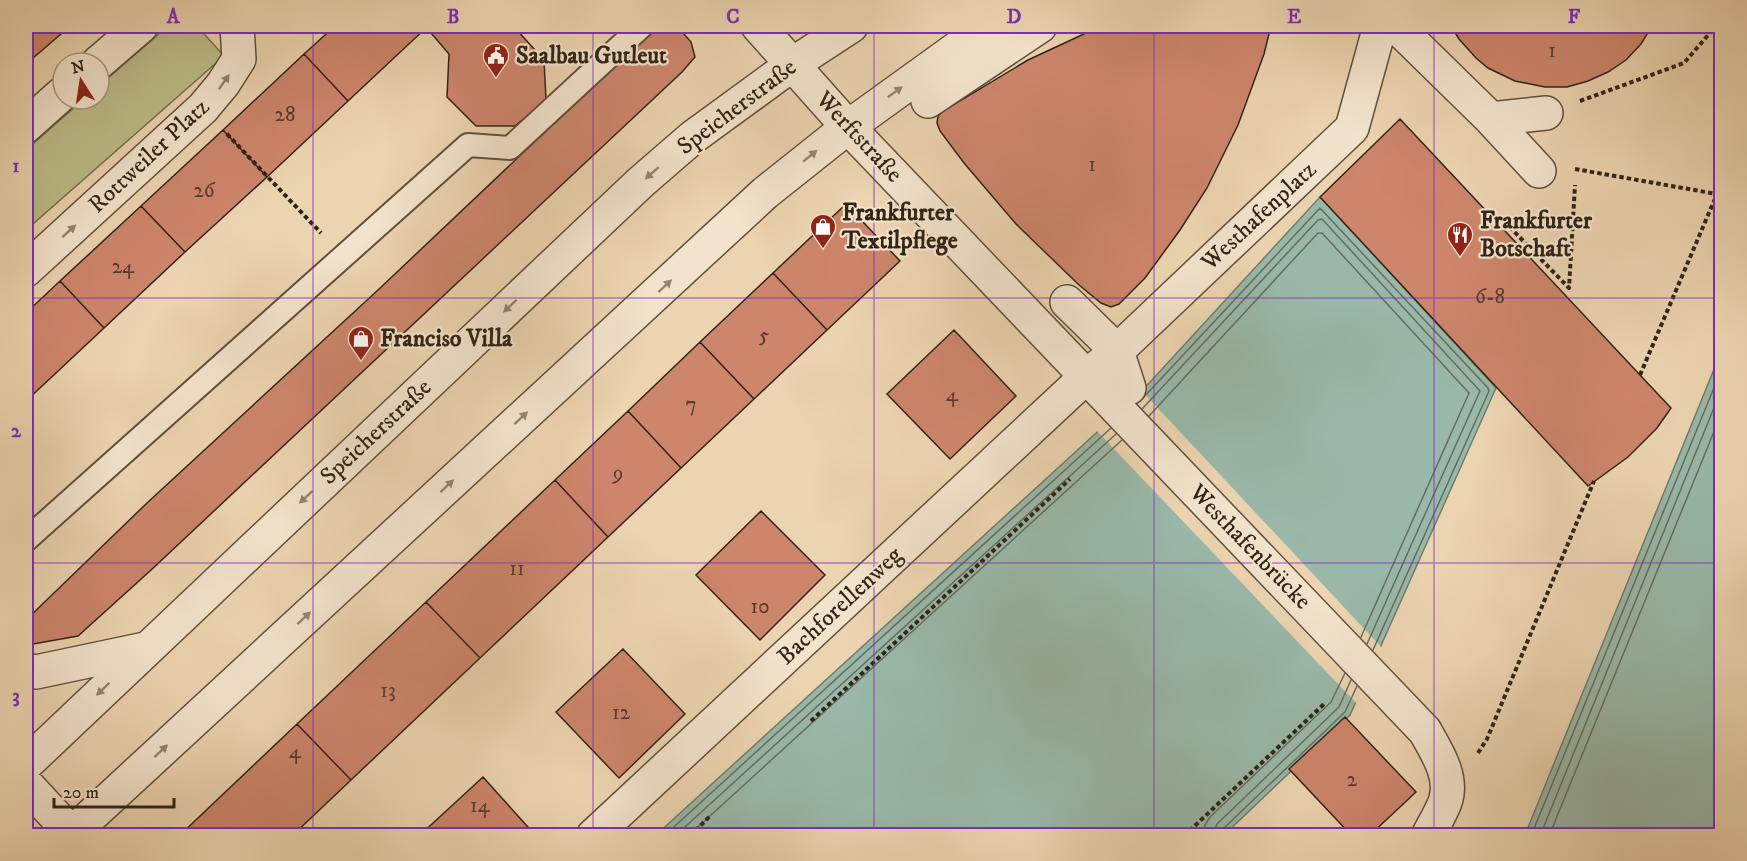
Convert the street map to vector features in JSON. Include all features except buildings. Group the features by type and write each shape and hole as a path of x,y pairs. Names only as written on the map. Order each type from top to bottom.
{"street":[{"path":"111,52 141,26"},
{"name":"Rottweiler Platz","path":"26,270 203,108 223,84 239,59 237,26"},
{"name":"Werftstraße","path":"758,26 848,127 1087,376 1121,395"},
{"name":"Speicherstraße","path":"26,764 641,182 693,137 793,64 851,26"},
{"path":"26,784 72,835 765,193 848,127 988,26"},
{"path":"928,101 1040,26"},
{"name":"Westhafenplatz","path":"1087,376 1117,351 1352,128 1380,26"},
{"path":"1396,26 1491,119 1554,169"},
{"path":"26,126 51,104"},
{"path":"1491,119 1546,113"},
{"path":"1067,302 1117,351 1121,395"},
{"name":"Bachforellenweg","path":"593,836 1087,376"},
{"name":"Westhafenbrücke","path":"1121,395 1387,692 1425,731 1442,763 1448,788 1446,801 1428,836"},
{"path":"26,670 36,672 146,649"}],"lane":[{"path":"26,540 468,145 510,148 642,26"}],"path":[{"path":"1579,102 1684,63 1716,26"},
{"path":"223,130 344,257"},
{"path":"1640,375 1717,194 1722,164"},
{"path":"1554,169 1576,169 1717,194"},
{"path":"1499,216 1569,288 1576,169"},
{"path":"811,721 1070,479"},
{"path":"1476,755 1487,739 1594,481"},
{"path":"1184,836 1324,704"},
{"path":"690,836 710,816"}],"green space":[{"path":"168,26 197,26 224,56 26,230 26,150 70,111 111,111 111,76"}],"water":[{"path":"1320,197 1496,388 1350,715 1224,835 655,836 1141,392"},
{"path":"1721,352 1721,835 1525,835"}],"pier":[{"path":"1140,389 1383,649 1358,705 1096,430"}],"place":[{"name":"Saalbau Gutleut","path":"496,79"},
{"name":"Frankfurter Textilpflege","path":"823,250"},
{"name":"Frankfurter Botschaft","path":"1460,258"},
{"name":"Franciso Villa","path":"361,362"}]}
